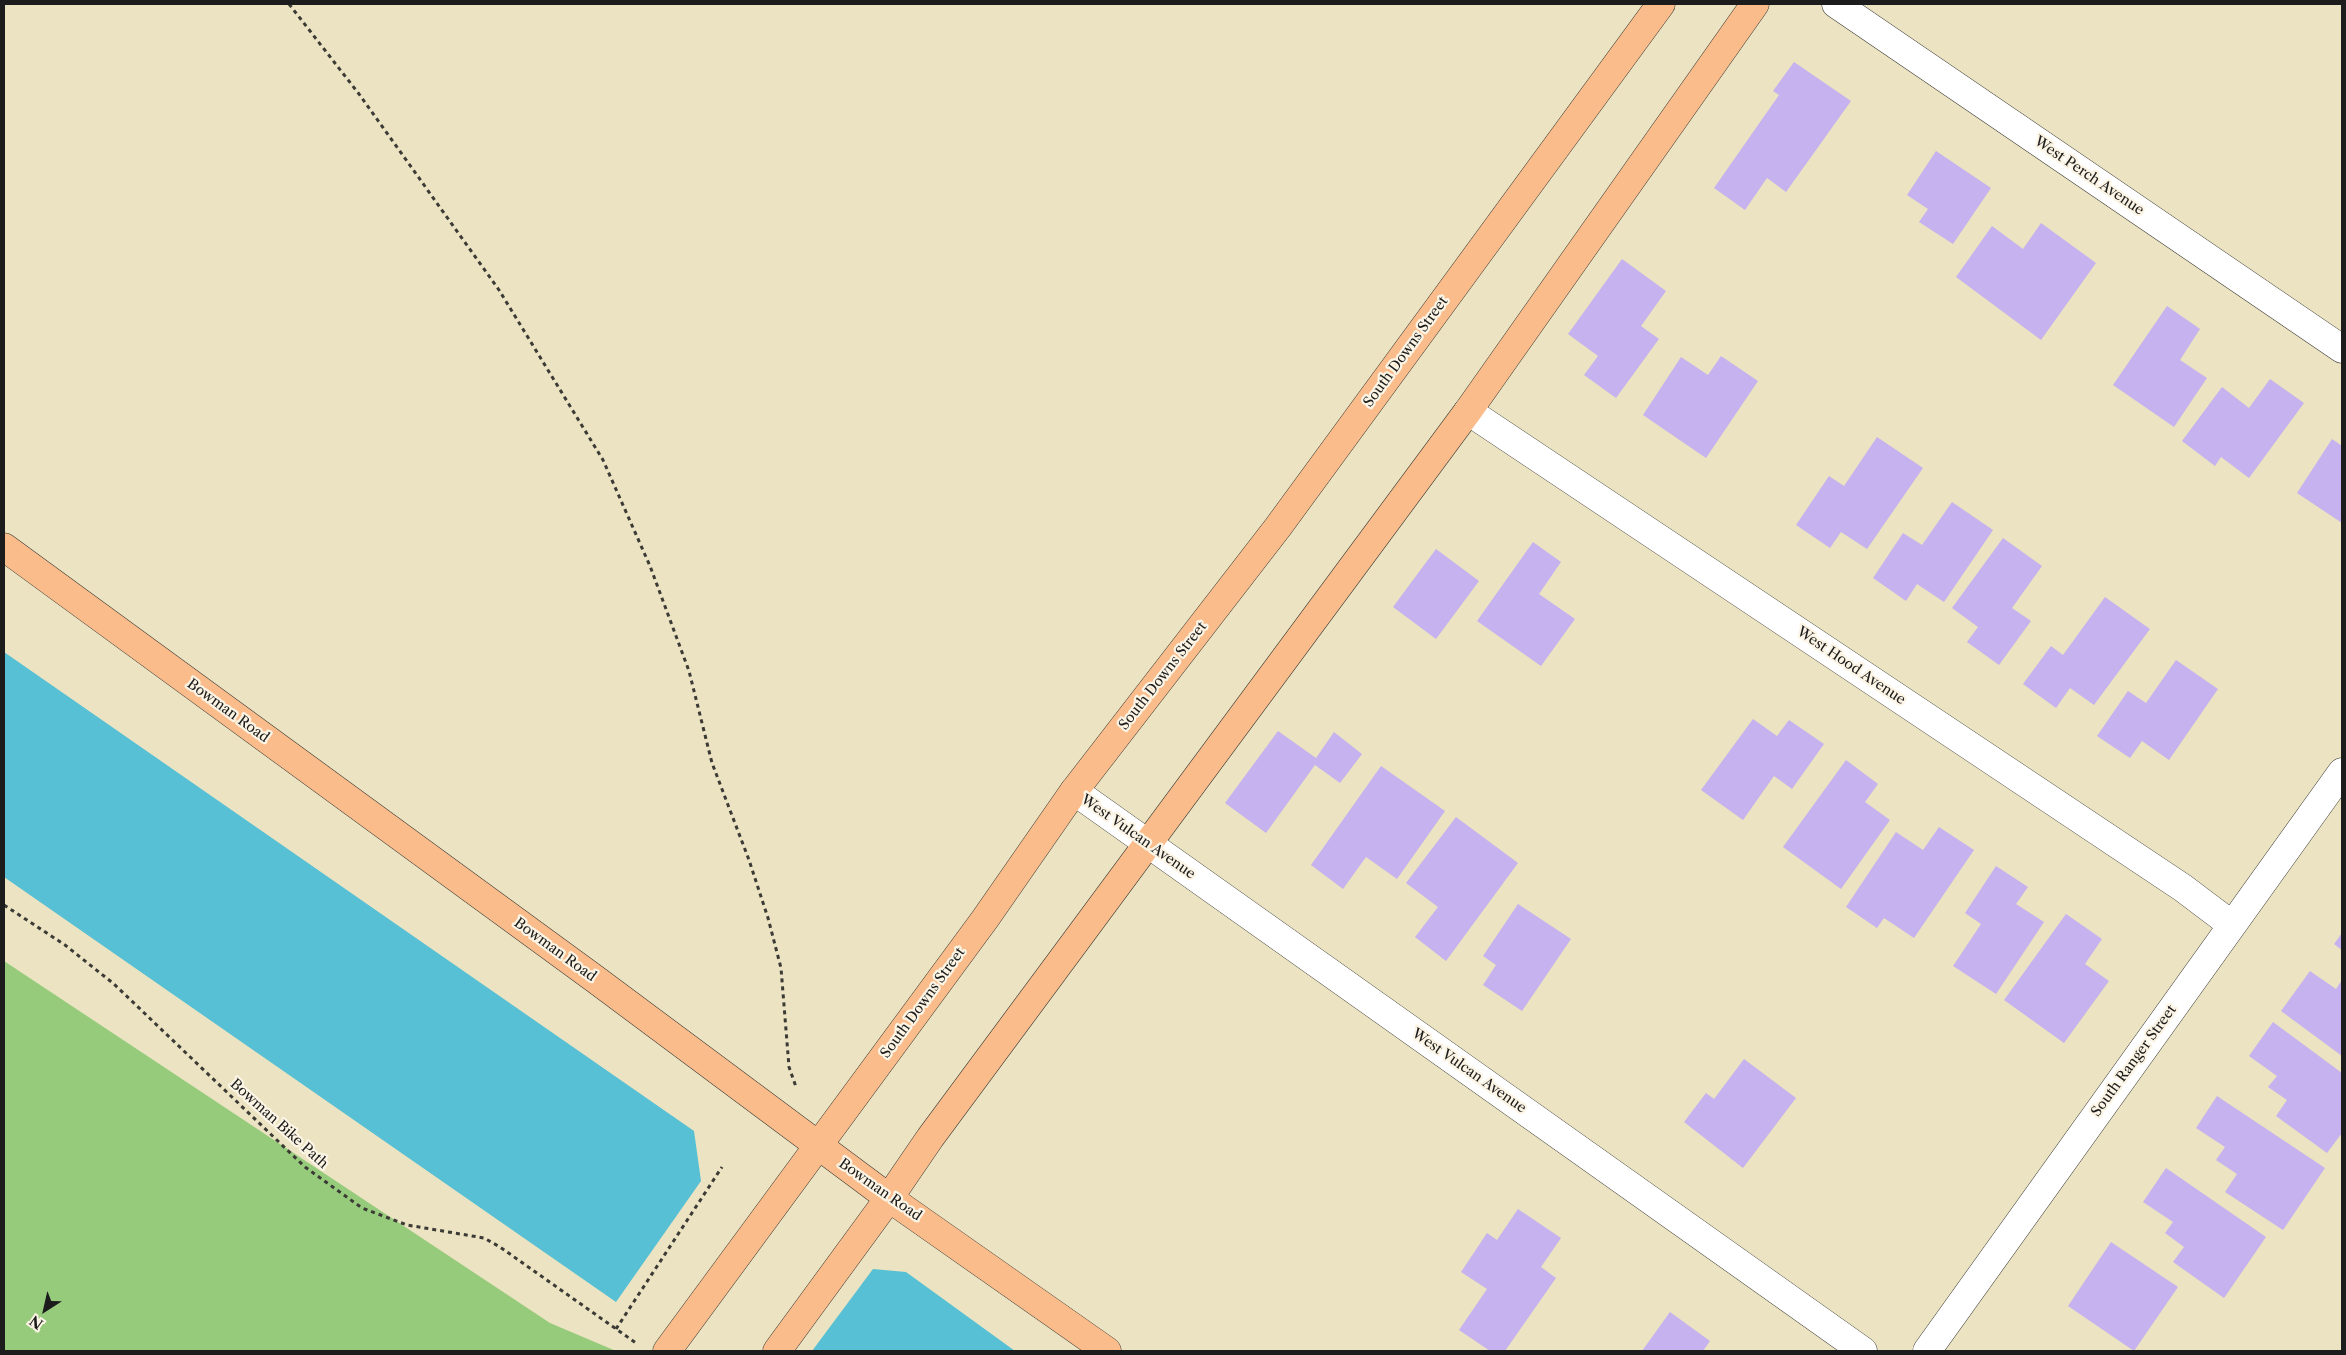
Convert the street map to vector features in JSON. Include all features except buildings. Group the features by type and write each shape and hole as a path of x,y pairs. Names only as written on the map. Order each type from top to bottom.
{"main road":[{"name":"South Downs Street","path":"668,1351 985,919 1074,791 1278,527 1661,4"},
{"path":"777,1351 889,1198 930,1138 1468,411 1755,4"},
{"name":"Bowman Road","path":"4,547 595,979 889,1198 1106,1351"}],"street":[{"name":"West Perch Avenue","path":"1836,4 2342,349"},
{"name":"West Hood Avenue","path":"1468,411 2166,877 2232,924"},
{"name":"South Ranger Street","path":"1927,1351 2342,772"},
{"name":"West Vulcan Avenue","path":"1074,791 1863,1351"}],"path":[{"path":"289,4 359,94 498,290 603,460 650,566 689,671 712,762 749,860 768,918 781,968 789,1067 798,1093"},
{"name":"Bowman Bike Path","path":"4,906 65,945 114,984 305,1166 362,1208 407,1225 484,1238 500,1247 639,1346"},
{"path":"616,1329 722,1167"}],"green space":[{"path":"4,961 550,1323 616,1351 4,1351"}],"water":[{"path":"4,652 694,1131 701,1181 616,1302 4,877"},
{"path":"873,1269 906,1272 1015,1351 812,1351"}]}
